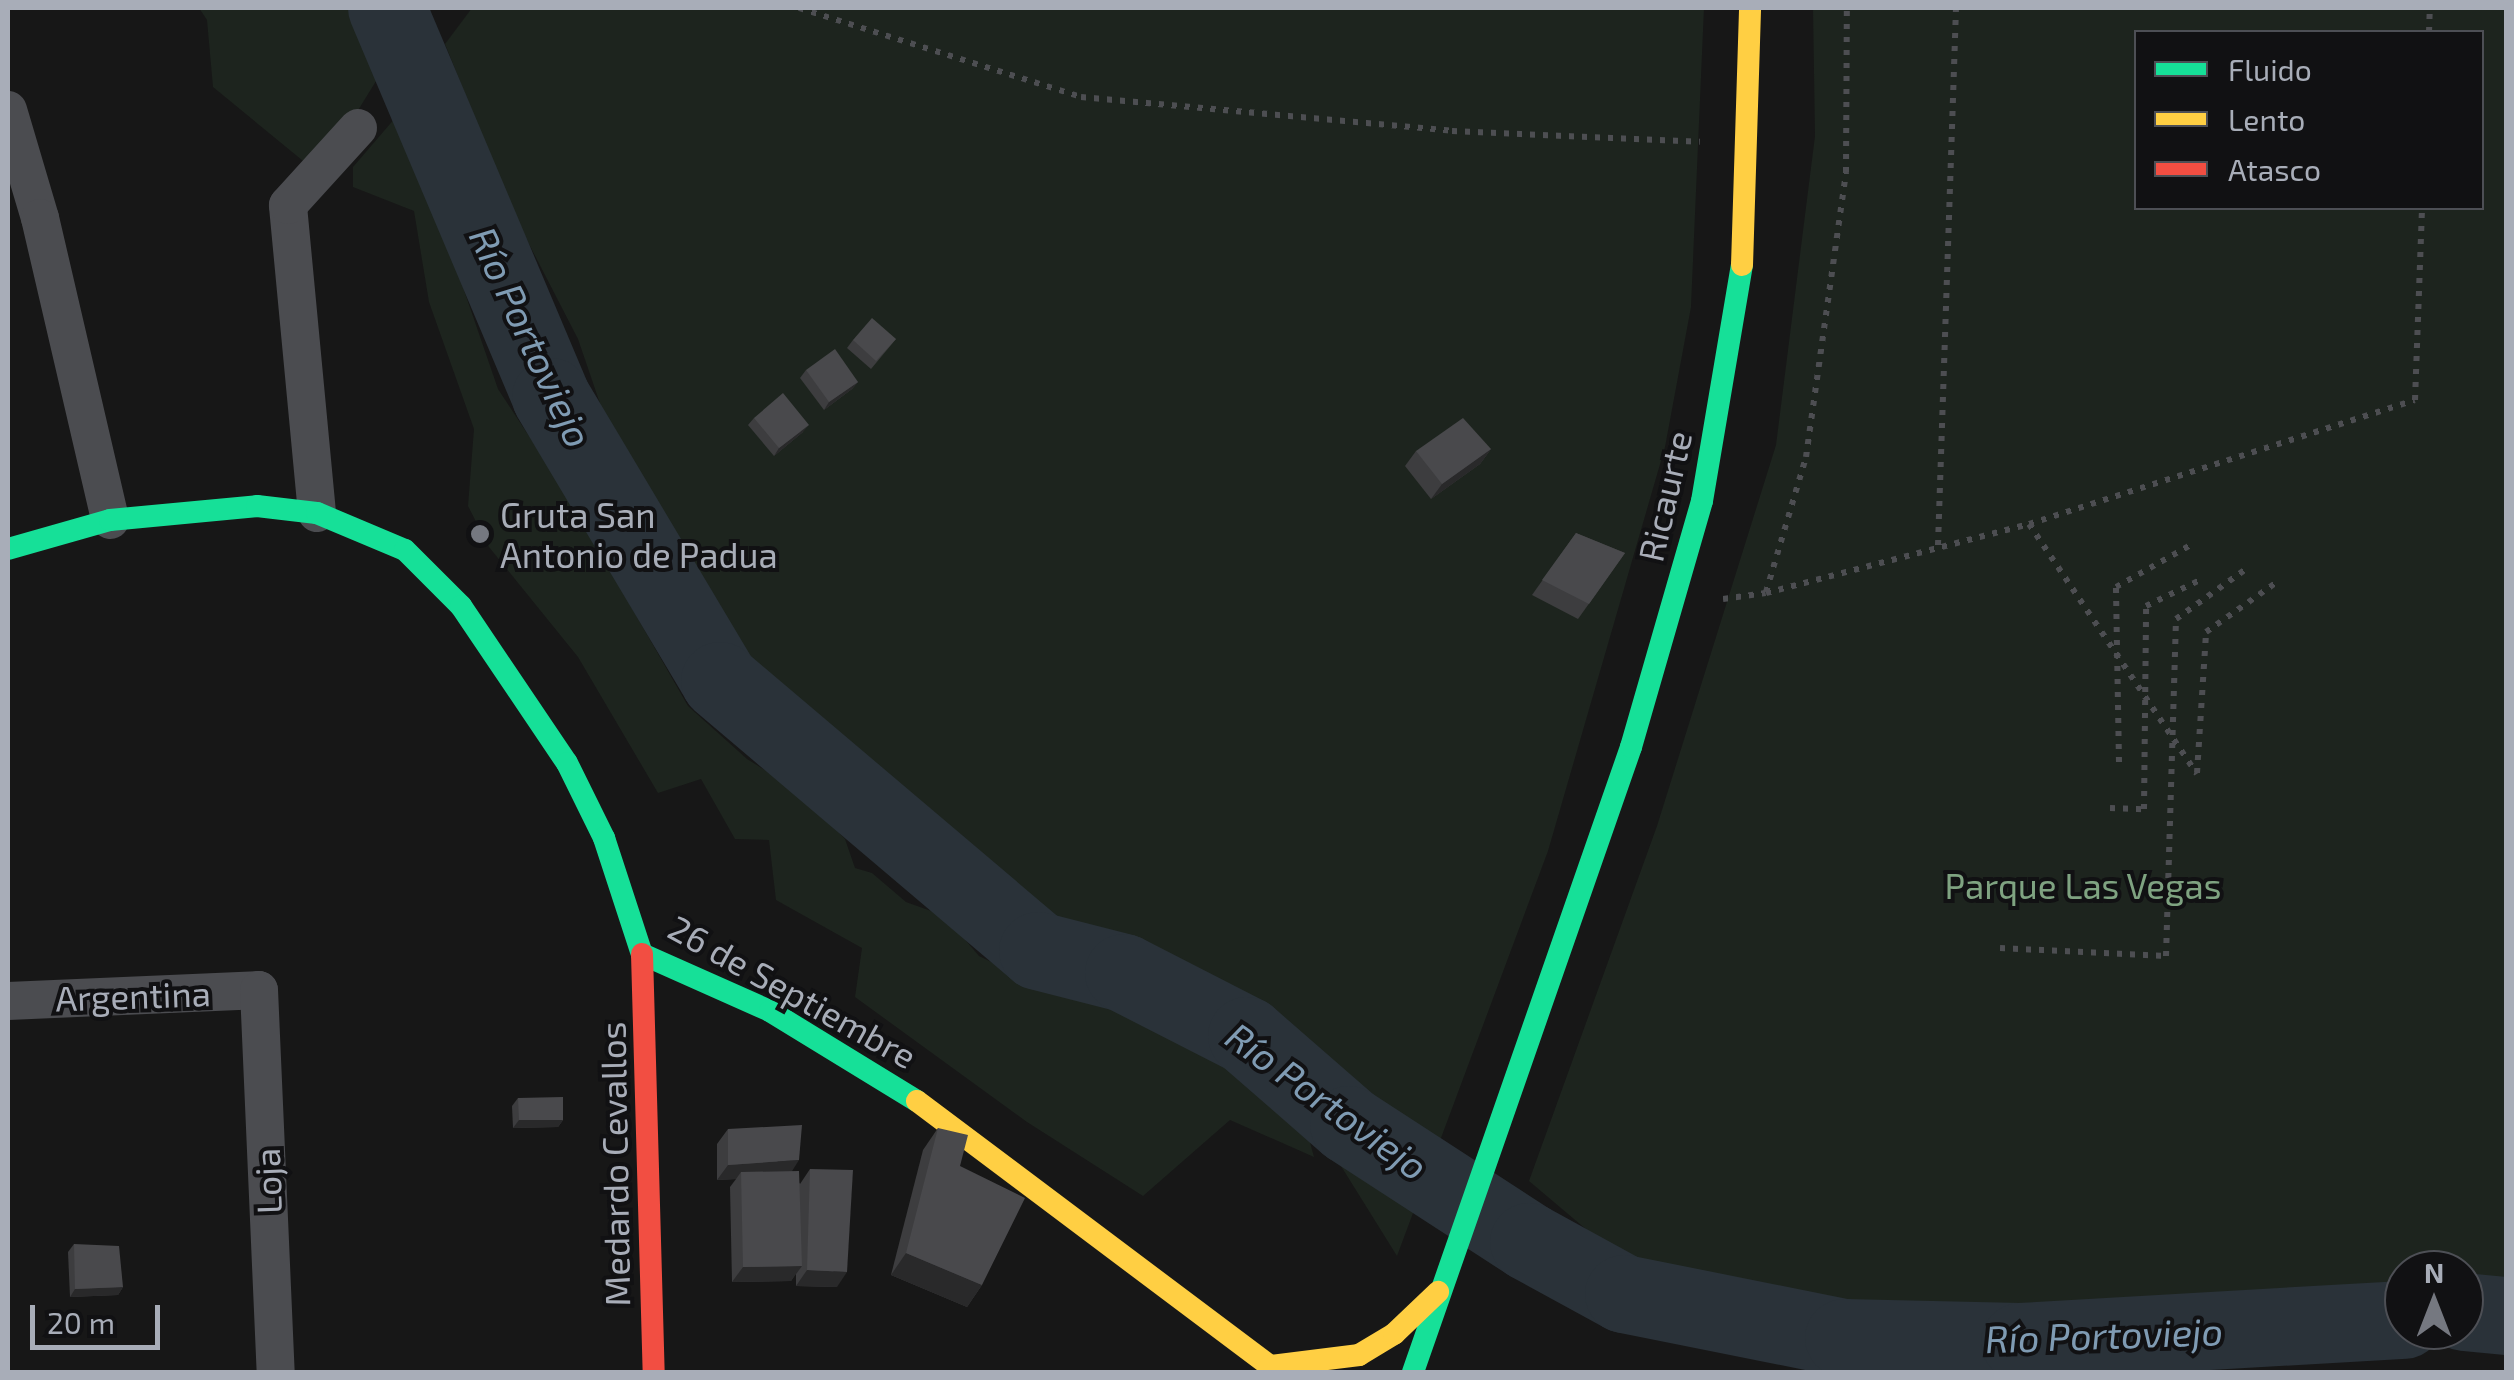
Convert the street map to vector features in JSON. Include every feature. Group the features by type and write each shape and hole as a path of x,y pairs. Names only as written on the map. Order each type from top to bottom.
{"street":[{"name":"Ricaurte","path":"1413,1372 1550,982 1675,605 1727,373 1752,144 1750,8"},
{"path":"8,110 40,218 110,520"},
{"path":"317,513 288,206 358,128"},
{"name":"26 de Septiembre","path":"8,550 110,520 219,506 317,513 405,550 461,606 586,796 642,954 770,1011 908,1094 1274,1369"},
{"name":"Medardo Cevallos","path":"642,954 654,1372"},
{"name":"Argentina","path":"8,1001 259,990"},
{"name":"Loja","path":"259,990 276,1372"},
{"path":"1274,1369 1359,1354 1394,1334 1446,1284"},
{"path":"1445,1364 1446,1284"}],"path":[{"path":"799,8 1081,97 1452,131 1752,144"},
{"path":"1766,594 1806,457 1846,172 1847,8"},
{"path":"1938,544 1956,8"},
{"path":"1675,605 1766,594 1938,544 2029,524 2415,400 2422,210"},
{"path":"2029,524 2117,647 2196,774 2206,632 2277,582"},
{"path":"2119,762 2116,587 2194,543"},
{"path":"2000,948 2166,956 2176,743 2176,619 2246,569"},
{"path":"2110,808 2144,809 2146,606 2198,580"}],"green space":[{"path":"199,8 353,8 384,68 319,174 213,87 207,20"},
{"path":"472,8 1704,8 1691,307 1665,447 1548,851 1397,1256 1242,1007 1064,921 940,837 737,661 635,506 578,339 514,215 445,44"},
{"name":"Parque Las Vegas","path":"1813,8 2506,8 2506,1292 2484,1293 2484,1250 2384,1250 2384,1298 2228,1307 1978,1312 1767,1293 1613,1252 1529,1181 1657,826 1776,445 1815,136"},
{"path":"402,110 498,389 562,486 688,706 747,759 797,790 845,839 855,868 872,873 906,902 945,916 979,956 1047,989 1137,997 1239,1060 1300,1106 1314,1157 1230,1120 1143,1196 1027,1122 855,997 862,948 776,900 769,840 735,839 701,779 658,793 578,657 489,547 468,506 474,429 429,302 414,211 353,187 353,167"}],"building":[{"path":"872,318 896,339 876,361 853,340"},
{"path":"835,349 858,382 829,402 806,370"},
{"path":"783,393 809,425 779,448 754,418"},
{"path":"1463,418 1491,449 1442,484 1416,451"},
{"path":"1576,533 1625,553 1589,604 1542,580"},
{"path":"563,1097 563,1120 519,1120 518,1098"},
{"path":"802,1125 799,1160 728,1165 728,1129"},
{"path":"938,1128 968,1135 960,1166 1025,1198 982,1285 906,1253"},
{"path":"810,1169 853,1170 847,1272 807,1270"},
{"path":"799,1171 802,1266 743,1267 741,1172"},
{"path":"74,1244 119,1246 123,1287 75,1289"}],"waterway":[{"name":"Río Portoviejo","path":"387,8 551,397 720,681 1038,951 1124,973 1247,1036 1349,1125 1529,1242 1624,1294 1844,1338 2020,1342 2384,1321"},
{"name":"Río Portoviejo","path":"2484,1314 2506,1316"}],"traffic: fast":[{"path":"1413,1372 1631,747 1702,501 1742,265"},
{"path":"8,549 110,520 257,506 317,513 405,550 461,606 567,763 604,838 642,954 770,1011 917,1101"}],"traffic: slow":[{"path":"1742,265 1750,8"},
{"path":"917,1101 1278,1372"},
{"path":"1270,1366 1359,1355 1394,1334 1438,1292"}],"traffic: jam":[{"path":"642,954 654,1372"}],"place":[{"name":"Gruta San Antonio de Padua","path":"480,534"}]}
